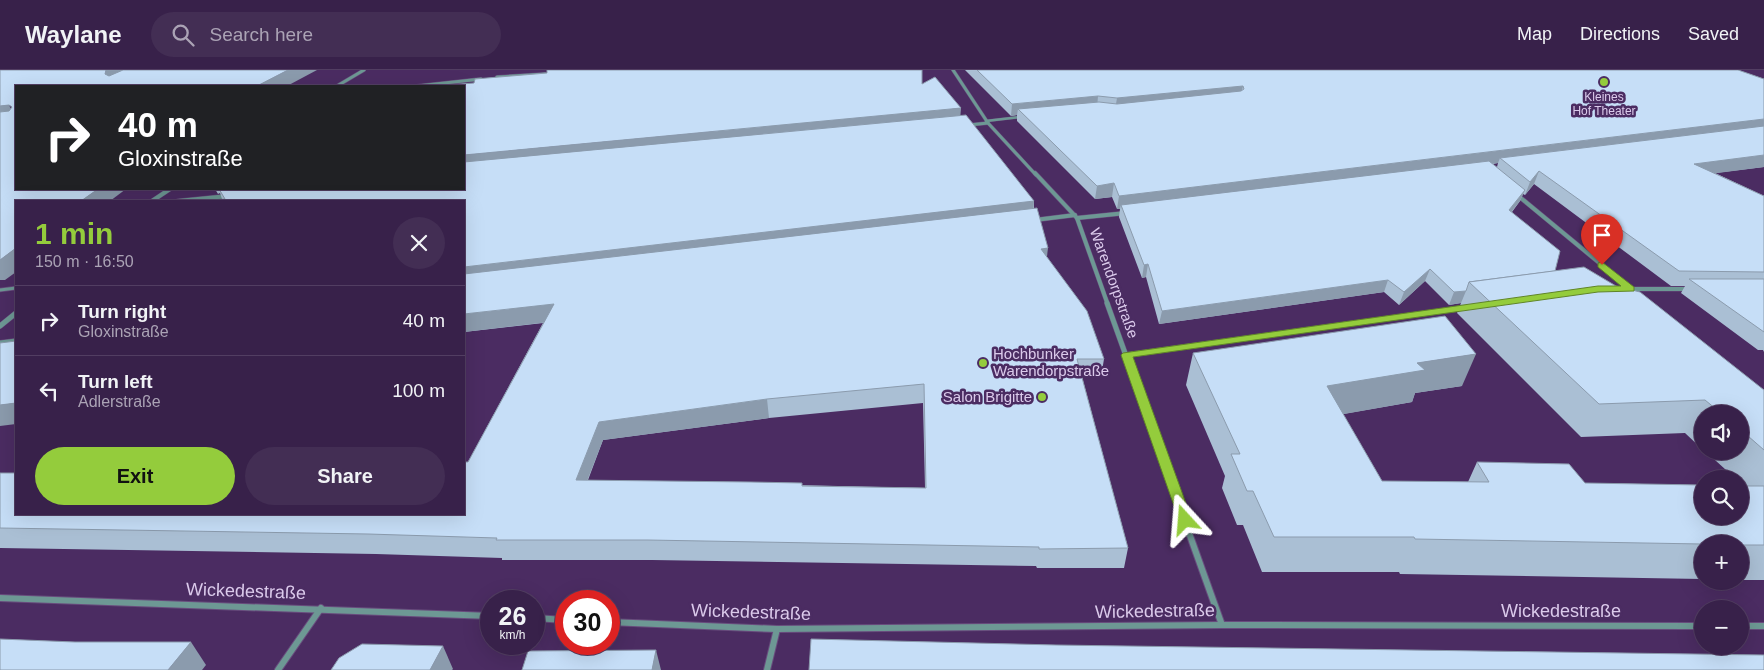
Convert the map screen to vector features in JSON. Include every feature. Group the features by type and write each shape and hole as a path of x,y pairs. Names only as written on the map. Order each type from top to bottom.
{"street":[{"path":"339,85 364,70"},
{"name":"Warendorpstraße","path":"953,70 987,122 1076,217 1127,355 1222,625"},
{"path":"494,78 523,72 552,73"},
{"path":"427,85 484,79"},
{"path":"968,125 987,122"},
{"path":"1510,188 1638,295"},
{"path":"154,200 168,190"},
{"path":"189,200 233,196"},
{"path":"1025,221 1136,211"},
{"path":"1614,289 1697,289"},
{"path":"1127,355 1470,307"},
{"path":"0,326 15,314"},
{"path":"0,342 15,341"},
{"name":"Wickedestraße","path":"0,598 320,608 480,615"},
{"path":"278,670 320,608"},
{"name":"Wickedestraße","path":"620,622 777,629 1222,625 1694,626"},
{"path":"1749,626 1764,626"},
{"path":"767,670 777,629"}],"lane":[{"path":"987,122 1023,117"},
{"path":"0,290 15,288"}],"building":[{"path":"0,70 106,70 105,74 109,76 123,70 288,70 259,85 15,85 15,190 97,190 82,200 15,200 15,249 0,260 0,112 9,111 12,107 9,105 0,106"},
{"path":"547,70 922,70 922,84 935,77 961,108 465,155 465,85 448,85 474,83 475,79 547,73"},
{"path":"977,70 1738,70 1764,79 1764,119 1119,196 1114,183 1097,186 1018,109 1099,102 1117,104 1241,91 1244,89 1243,86 1117,98 1098,96 1012,104"},
{"path":"966,115 1034,201 465,267 465,200 212,200 225,199 220,190 465,190 465,162"},
{"path":"1764,126 1764,155 1694,164 1764,196 1764,272 1679,271 1539,171 1530,182 1500,158"},
{"path":"1489,161 1525,190 1509,210 1560,251 1555,271 1469,282 1466,291 1454,292 1430,269 1404,292 1388,280 1162,311 1148,264 1144,265 1121,205"},
{"path":"1037,208 1048,248 1041,249 1087,311 1104,359 1077,359 1128,548 1039,549 1039,547 648,540 496,540 497,538 368,534 0,528 0,473 15,473 15,515 465,515 465,462 468,462 554,304 465,314 465,274","holes":["924,384 926,488 802,486 802,483 576,480 599,422 767,399"]},
{"path":"1584,267 1616,286 1640,292 1764,390 1764,450 1749,437 1749,405 1711,405 1705,400 1599,404 1469,282"},
{"path":"1689,279 1764,279 1764,332"},
{"path":"1445,316 1476,354 1417,363 1425,370 1327,386 1382,481 1489,482 1477,462 1569,464 1585,483 1694,485 1694,525 1749,525 1749,486 1764,486 1764,545 1749,545 1749,535 1694,535 1694,544 1415,539 1414,537 1274,537 1253,491 1247,491 1231,454 1240,454 1193,353"},
{"path":"15,341 15,403 0,405 0,343"},
{"path":"0,639 75,642 191,642 168,670 0,670"},
{"path":"811,639 1056,645 1764,655 1764,670 809,670"},
{"path":"362,644 443,646 430,670 331,670 339,658"},
{"path":"620,650 656,650 652,670 522,670 527,655 545,655 545,651 555,651 555,655 620,655"}],"place":[{"name":"Kleines Hof Theater","path":"1604,82"},
{"name":"Hochbunker Warendorpstraße","path":"983,363"},
{"name":"Salon Brigitte","path":"1042,397"}],"route":[{"path":"1185,520 1127,355 1598,289 1630,289 1602,265"}]}
